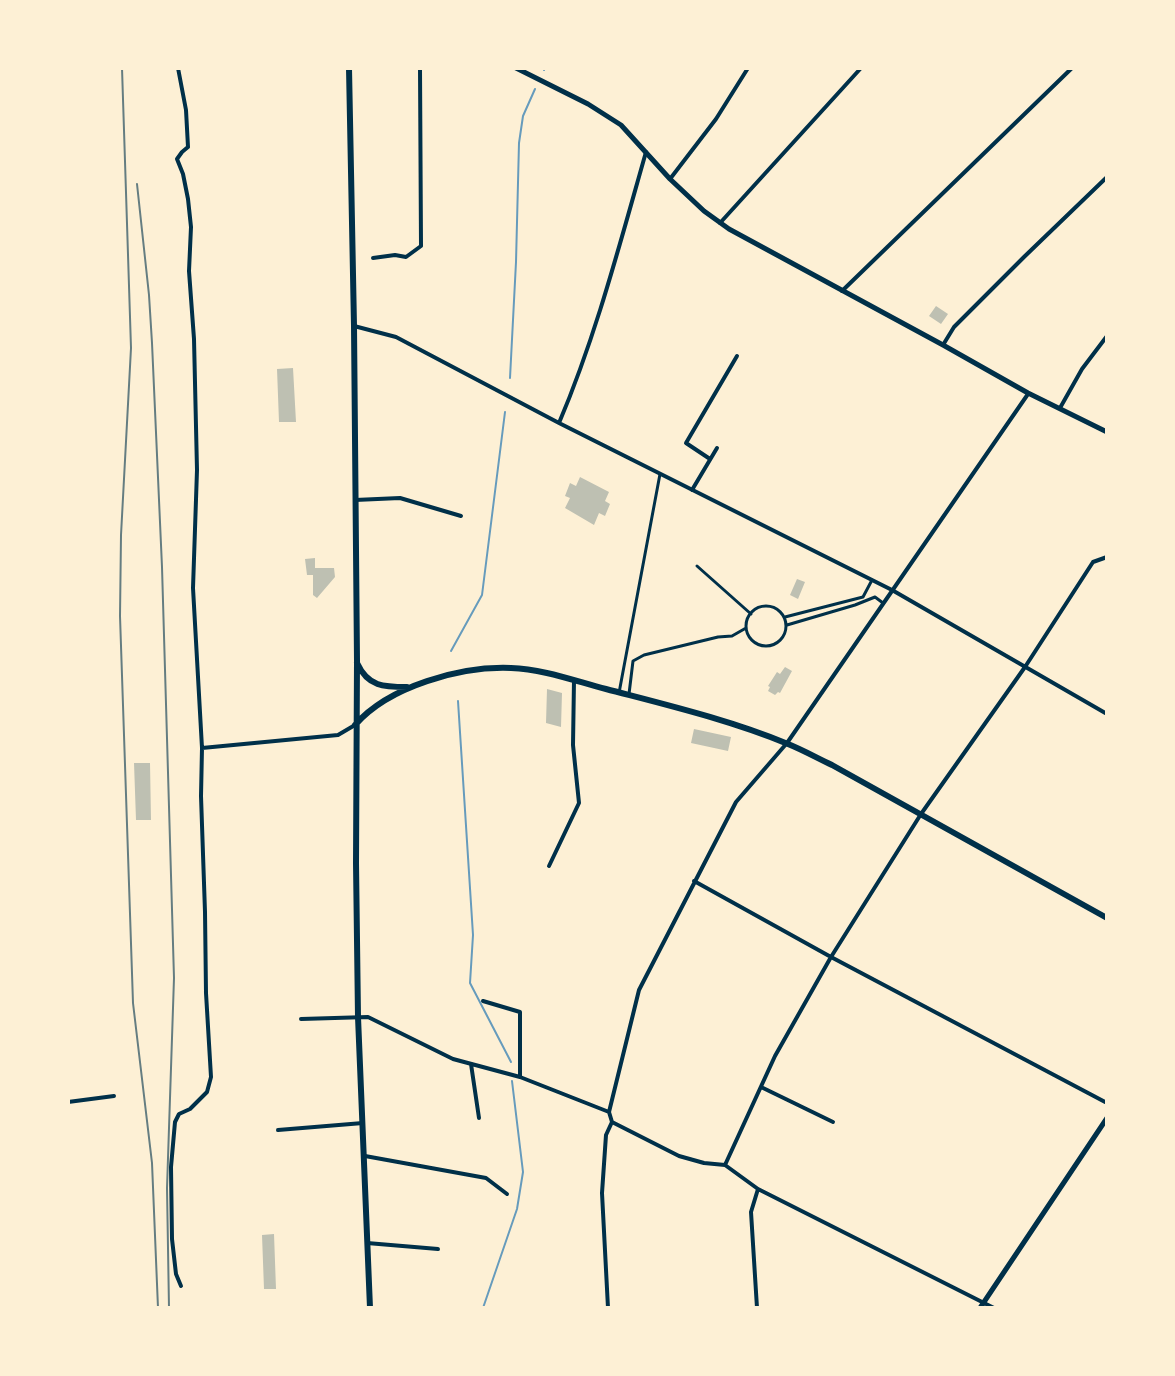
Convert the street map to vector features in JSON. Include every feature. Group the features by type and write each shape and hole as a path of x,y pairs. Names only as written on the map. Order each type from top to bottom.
{"main road":[{"path":"349,68 354,326 358,1017 370,1308"},
{"path":"516,68 588,104 621,125 670,179 704,211 729,229 1028,393 1107,432"},
{"path":"357,661 362,673 375,684 415,686"},
{"path":"355,725 373,707 397,693 469,670 532,670 574,680 728,723 787,743 1107,918"},
{"path":"981,1306 1107,1118"}],"street":[{"path":"178,68 189,135 188,147 177,159 183,174 191,227 189,271 197,470 193,588 202,748 206,993 211,1077 207,1092 190,1109 179,1114 175,1122 171,1167 172,1239 176,1275 181,1286"},
{"path":"373,258 384,255 406,257 421,246 420,68"},
{"path":"670,179 716,119 748,68"},
{"path":"720,223 861,68"},
{"path":"842,291 1072,68"},
{"path":"559,423 579,373 646,152"},
{"path":"943,345 954,327 1107,177"},
{"path":"354,326 396,337 559,423 892,590 1107,714"},
{"path":"1060,408 1082,369 1107,336"},
{"path":"710,459 686,443 737,356"},
{"path":"608,1308 602,1193 606,1135 612,1122 609,1112 639,990 736,802 787,743 1028,393"},
{"path":"692,490 717,448"},
{"path":"619,693 660,474"},
{"path":"355,500 400,498 461,516"},
{"path":"725,1165 775,1056 831,957 921,814 1025,667 1093,562 1107,557"},
{"path":"697,566 751,614"},
{"path":"785,617 863,597 872,580"},
{"path":"787,625 875,597 883,603"},
{"path":"765,606 775,608 785,617 785,635 778,643 768,647 758,645 750,638 746,628 748,618 755,610 765,606"},
{"path":"629,695 633,661 644,655 732,636 746,628"},
{"path":"549,866 579,803 573,745 574,680"},
{"path":"202,748 338,735 355,725"},
{"path":"694,881 1107,1103"},
{"path":"483,1001 520,1012 520,1077"},
{"path":"301,1019 368,1017 453,1059 520,1077 609,1112"},
{"path":"471,1064 479,1118"},
{"path":"761,1087 833,1122"},
{"path":"68,1102 114,1096"},
{"path":"612,1122 679,1156 725,1165 758,1189 981,1306 994,1308"},
{"path":"278,1130 363,1123"},
{"path":"364,1155 486,1178 507,1194"},
{"path":"757,1308 751,1212 758,1189"},
{"path":"367,1243 438,1249"}],"building":[{"path":"936,306 948,314 941,324 929,316"},
{"path":"293,368 296,422 279,422 277,369"},
{"path":"580,477 609,492 605,501 610,504 605,516 599,513 594,525 565,508 570,498 565,496 570,483 576,486"},
{"path":"315,558 315,568 334,568 335,577 317,598 313,595 313,575 307,575 305,559"},
{"path":"797,579 805,582 798,599 790,595"},
{"path":"785,667 792,671 780,693 775,695 768,691 768,686 777,672 780,674"},
{"path":"547,689 562,693 561,727 546,723"},
{"path":"694,729 731,737 728,751 691,743"},
{"path":"134,763 150,763 151,820 136,820"},
{"path":"274,1234 276,1289 264,1289 262,1235"}],"waterway":[{"path":"510,378 519,143 523,116 535,89"},
{"path":"451,651 482,595 505,412"},
{"path":"458,701 473,935 470,983 511,1062"},
{"path":"483,1308 517,1209 523,1172 512,1081"}],"railway":[{"path":"122,68 131,348 120,616 133,1003 152,1163 158,1308"},
{"path":"137,184 152,343 174,978 167,1188 169,1308"}]}
